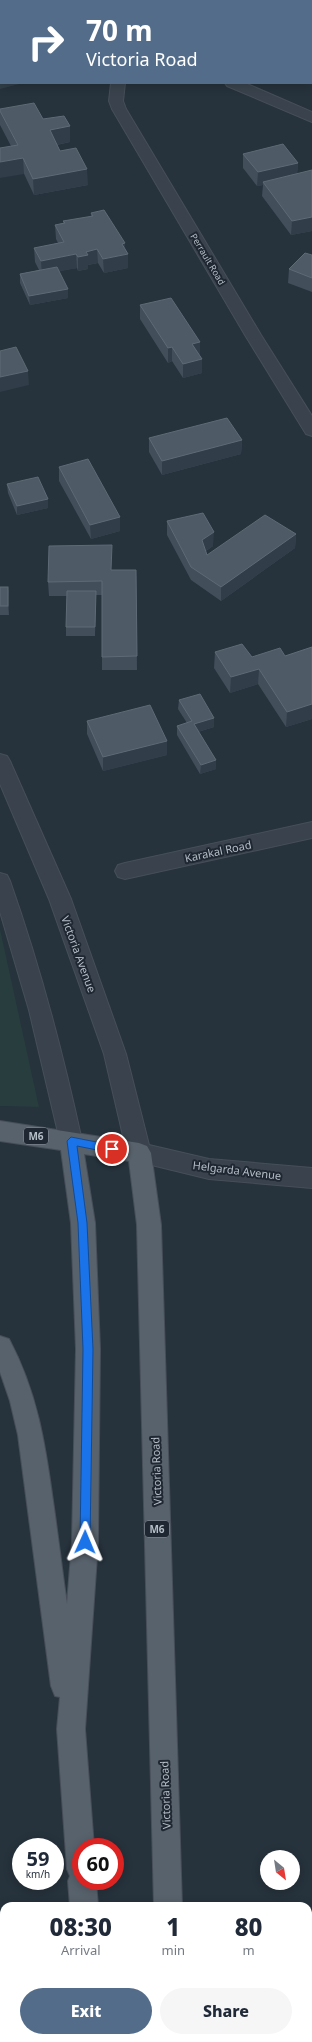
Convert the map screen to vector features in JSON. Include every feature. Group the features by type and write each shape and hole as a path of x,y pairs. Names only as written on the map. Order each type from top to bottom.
{"main road":[{"name":"M6","path":"0,1131 71,1141 139,1153"},
{"path":"71,1141 83,1223 88,1349 85,1542 71,1729"},
{"name":"Victoria Road","path":"139,1153 149,1225 168,1902"},
{"path":"0,1347 11,1366 22,1397 31,1435 71,1729 79,1838"},
{"path":"83,1890 84,1902"}],"street":[{"name":"Perrault Road","path":"118,84 116,101 119,109 253,335 312,430"},
{"path":"234,84 312,117"},
{"name":"Victoria Avenue","path":"0,761 60,899 115,1054 139,1153"},
{"name":"Karakal Road","path":"125,871 312,830"},
{"path":"0,881 11,913 40,1013 71,1141"},
{"name":"Helgarda Avenue","path":"139,1153 209,1168 312,1178"}],"green space":[{"path":"0,929 39,1107 0,1106"}],"building":[{"path":"34,103 43,119 64,116 70,126 50,130 60,151 76,148 87,169 33,179 23,158 0,162 0,148 18,145 0,109"},
{"path":"283,144 298,163 258,172 243,154"},
{"path":"312,170 312,217 292,221 263,182"},
{"path":"104,210 125,243 122,244 128,254 103,259 97,249 86,252 88,255 78,257 76,254 41,261 34,248 64,242 55,225 65,223 63,221 93,216 91,213"},
{"path":"305,253 312,255 312,278 289,269"},
{"path":"57,267 68,289 29,296 20,274"},
{"path":"171,298 200,342 192,344 202,359 183,364 172,347 168,348 140,305"},
{"path":"16,347 28,371 0,377 0,351"},
{"path":"227,418 242,440 162,461 149,438"},
{"path":"88,459 120,517 90,525 59,467"},
{"path":"38,477 48,499 17,506 7,484"},
{"path":"203,513 214,532 202,540 207,555 265,515 296,534 221,587 191,567 167,521"},
{"path":"112,545 111,570 136,570 137,656 102,657 102,581 48,582 49,546"},
{"path":"0,587 8,587 8,606 0,606"},
{"path":"67,591 96,591 95,627 66,627"},
{"path":"242,644 252,657 280,648 285,656 312,647 312,704 287,712 259,669 231,677 215,652"},
{"path":"200,694 214,718 194,724 216,760 201,765 177,726 192,721 179,700"},
{"path":"150,705 167,741 103,757 87,721"}],"route":[{"path":"85,1542 88,1349 83,1223 71,1141 112,1149"}]}
